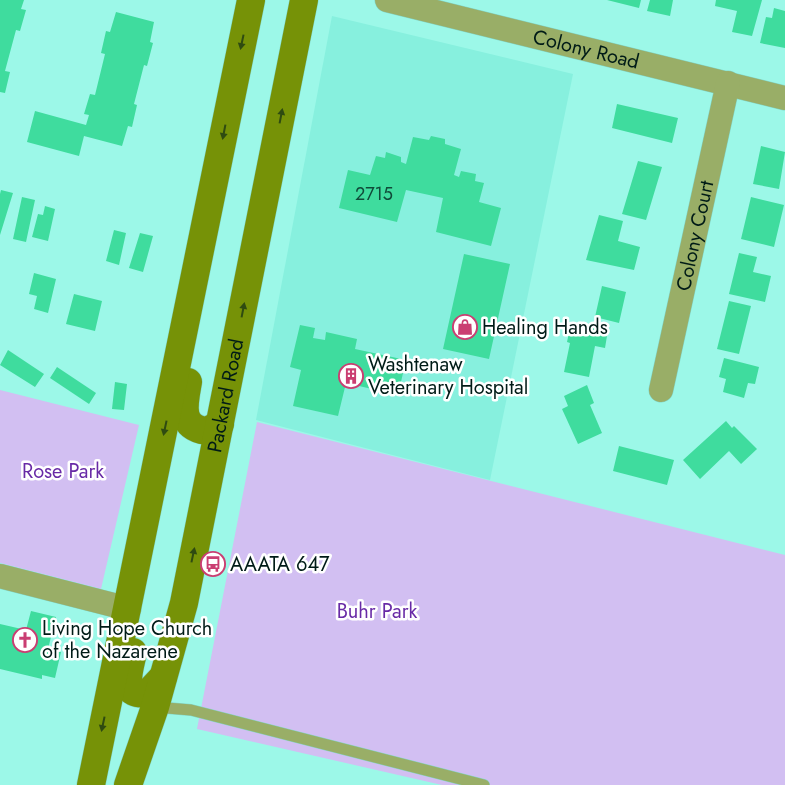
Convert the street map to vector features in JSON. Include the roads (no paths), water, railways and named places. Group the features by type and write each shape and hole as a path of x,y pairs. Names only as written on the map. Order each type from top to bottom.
{"main road":[{"path":"91,785 118,699 128,609 251,0"},
{"name":"Packard Road","path":"128,785 155,707 184,603 304,0"},
{"path":"202,245 204,303 184,403 184,412 188,422 200,430 212,430 220,424"},
{"path":"158,464 162,510 158,540 127,679 131,690 141,694 148,693 163,677"}],"street":[{"name":"Colony Road","path":"387,0 785,98"},
{"name":"Colony Court","path":"661,390 728,83"},
{"path":"0,576 128,609"}],"lane":[{"path":"118,699 155,707 191,710 484,785"}],"place":[{"name":"Healing Hands","path":"465,327"},
{"name":"Washtenaw Veterinary Hospital","path":"351,376"},
{"name":"AAATA 647","path":"213,564"},
{"name":"Living Hope Church of the Nazarene","path":"25,640"}],"park label":[{"name":"Rose Park","path":"63,471"},
{"name":"Buhr Park","path":"377,611"}]}
